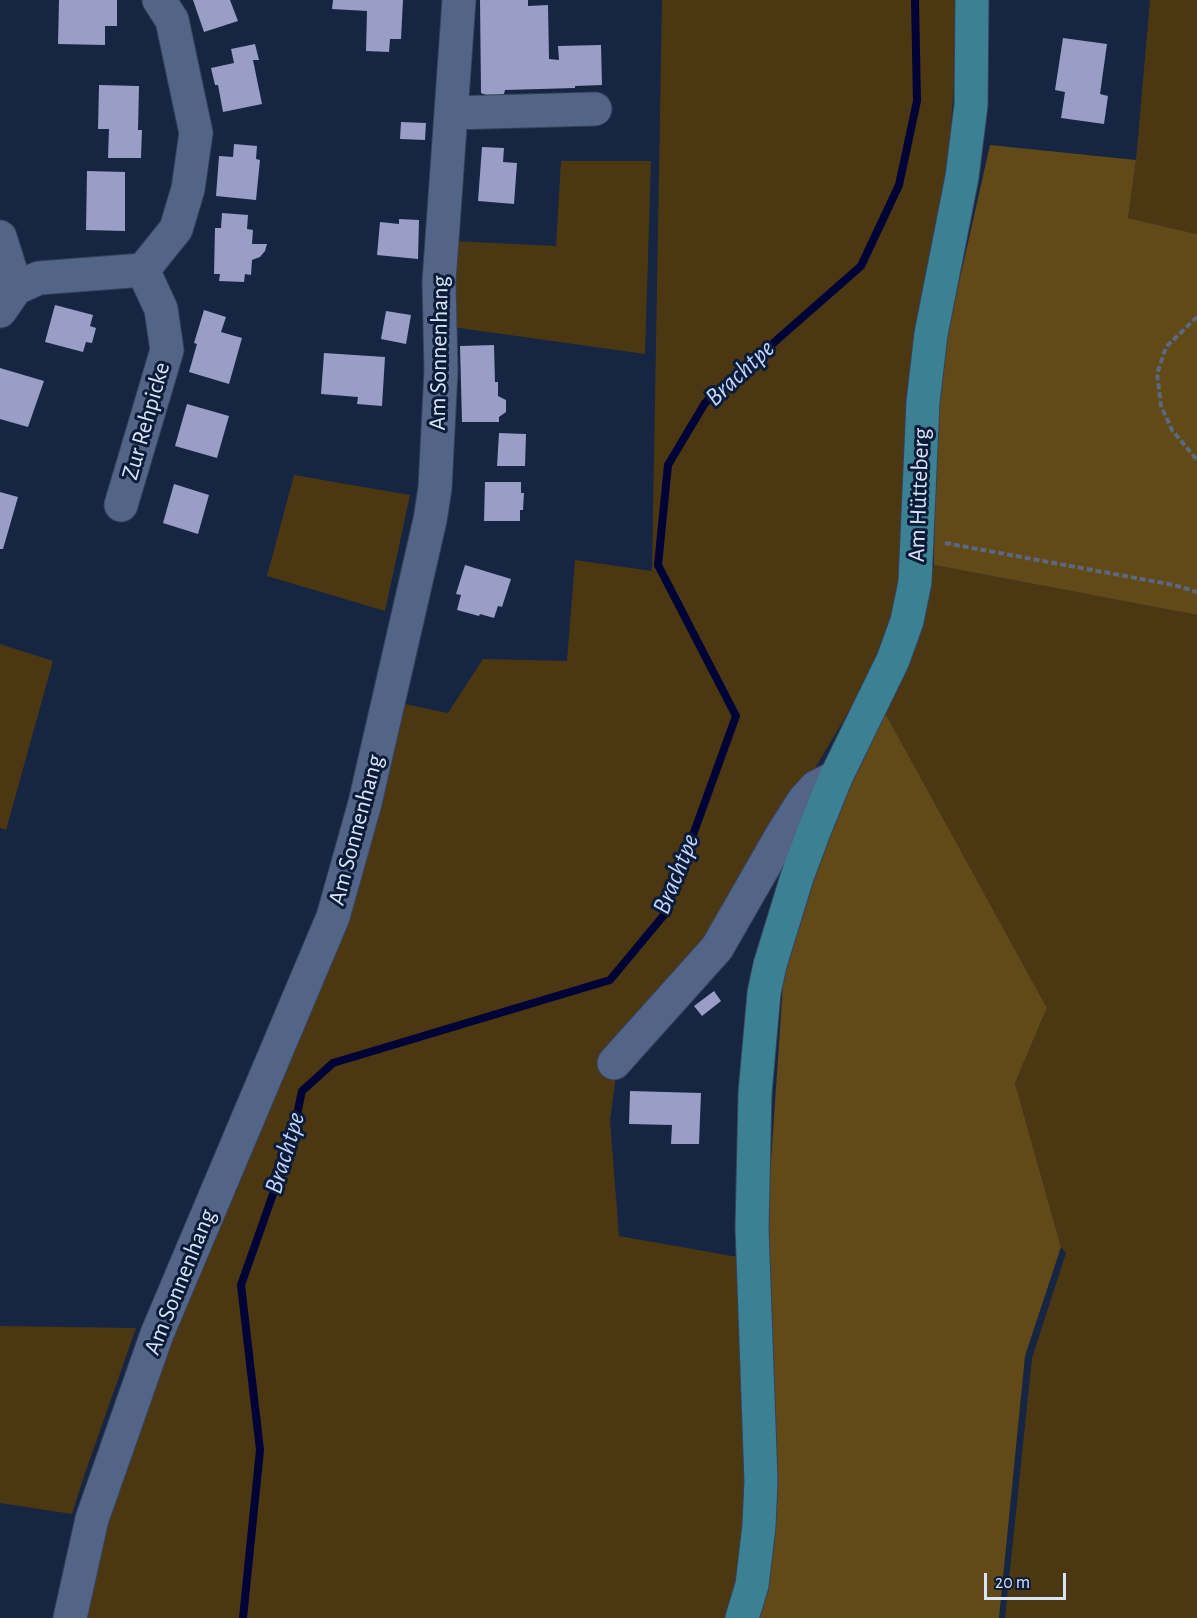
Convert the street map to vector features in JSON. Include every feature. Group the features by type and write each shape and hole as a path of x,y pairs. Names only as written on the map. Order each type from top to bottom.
{"main road":[{"name":"Am Hütteberg","path":"742,1618 752,1585 759,1526 761,1472 752,1228 756,1093 764,993 770,965 797,877 836,777 876,696 907,621 915,582 923,402 931,334 962,177 971,105 972,0"}],"street":[{"path":"0,237 8,299 39,278 143,270 176,229 188,189 196,133 172,20 159,0"},
{"name":"Am Sonnenhang","path":"70,1618 92,1519 157,1334 333,917 364,803 430,520 435,488 441,371 439,282 459,0"},
{"path":"452,113 595,109"},
{"name":"Zur Rehpicke","path":"121,505 167,350 161,309 143,270"},
{"path":"614,1063 717,948 804,800 816,787 836,777"}],"path":[{"path":"1197,317 1166,347 1157,374 1161,406 1172,430 1197,460"},
{"path":"918,538 1174,585 1197,592"}],"shaded area":[{"path":"662,0 960,0 947,181 907,387 905,545 892,614 865,684 713,940 617,1068 610,1120 619,1236 738,1257 749,1437 739,1577 725,1618 75,1618 97,1518 392,745 405,704 448,713 483,659 567,661 575,560 652,571"},
{"path":"1150,0 1197,0 1197,234 1128,218 1136,160"},
{"path":"990,145 1136,160 1128,218 1197,234 1197,615 934,565 935,447 942,358"},
{"path":"561,161 651,161 645,354 452,327 453,241 556,246"},
{"path":"294,475 410,495 385,611 267,576"},
{"path":"934,565 1197,615 1197,1618 1005,1618 1032,1358 1066,1253 1061,1247 1015,1083 1047,1008 883,709 920,622"},
{"path":"0,644 53,661 6,830 0,828"},
{"path":"883,709 1047,1008 1015,1083 1061,1247 1025,1356 999,1618 755,1618 767,1220 784,969 826,813"},
{"path":"0,1326 136,1328 72,1514 0,1503"}],"building":[{"path":"59,0 117,0 117,26 105,26 105,45 58,44"},
{"path":"193,0 230,0 238,21 204,32"},
{"path":"333,0 403,0 401,39 390,39 389,52 366,51 367,11 332,9"},
{"path":"480,0 528,0 528,6 548,5 549,59 559,60 558,46 601,45 602,85 505,90 502,101 481,93"},
{"path":"1063,38 1107,44 1100,94 1108,96 1104,124 1061,118 1065,92 1055,90"},
{"path":"255,44 259,60 253,60 262,104 223,112 218,85 215,85 211,68 234,63 231,49"},
{"path":"99,85 139,86 138,130 142,130 141,158 108,158 109,129 98,129"},
{"path":"401,122 426,123 425,140 400,139"},
{"path":"234,144 257,146 256,159 260,160 256,200 216,196 219,156 233,157"},
{"path":"482,147 504,148 503,162 517,163 514,204 478,201"},
{"path":"87,171 125,172 125,231 86,230"},
{"path":"222,213 248,215 247,229 253,230 252,244 267,244 260,257 252,260 251,275 245,274 244,282 219,281 220,274 214,274 215,228 221,228"},
{"path":"399,219 419,220 418,259 377,255 380,222 399,224"},
{"path":"55,305 93,315 90,326 96,328 92,343 86,342 83,352 45,342"},
{"path":"204,310 226,317 221,332 242,338 229,384 189,372 197,344 194,343"},
{"path":"386,311 411,315 406,344 381,339"},
{"path":"494,345 495,382 498,382 498,396 506,400 506,412 499,417 499,422 462,422 460,346"},
{"path":"324,353 385,357 382,406 357,404 358,397 321,394"},
{"path":"0,368 44,381 28,427 0,419"},
{"path":"187,404 229,416 217,458 175,446"},
{"path":"499,433 526,434 525,466 497,466"},
{"path":"485,482 521,482 521,493 524,493 520,521 484,521"},
{"path":"174,484 209,495 198,534 163,523"},
{"path":"0,492 18,497 3,549 0,549"},
{"path":"465,565 511,579 502,607 498,606 494,618 457,610 461,595 456,594"},
{"path":"714,991 721,1001 702,1016 694,1006"},
{"path":"630,1091 701,1093 699,1144 671,1144 672,1125 629,1124"}],"waterway":[{"name":"Brachtpe","path":"243,1618 260,1450 241,1285 291,1143 302,1091 333,1063 610,980 664,915 736,716 658,565 668,465 705,403 861,266 899,185 917,101 915,0"}]}
